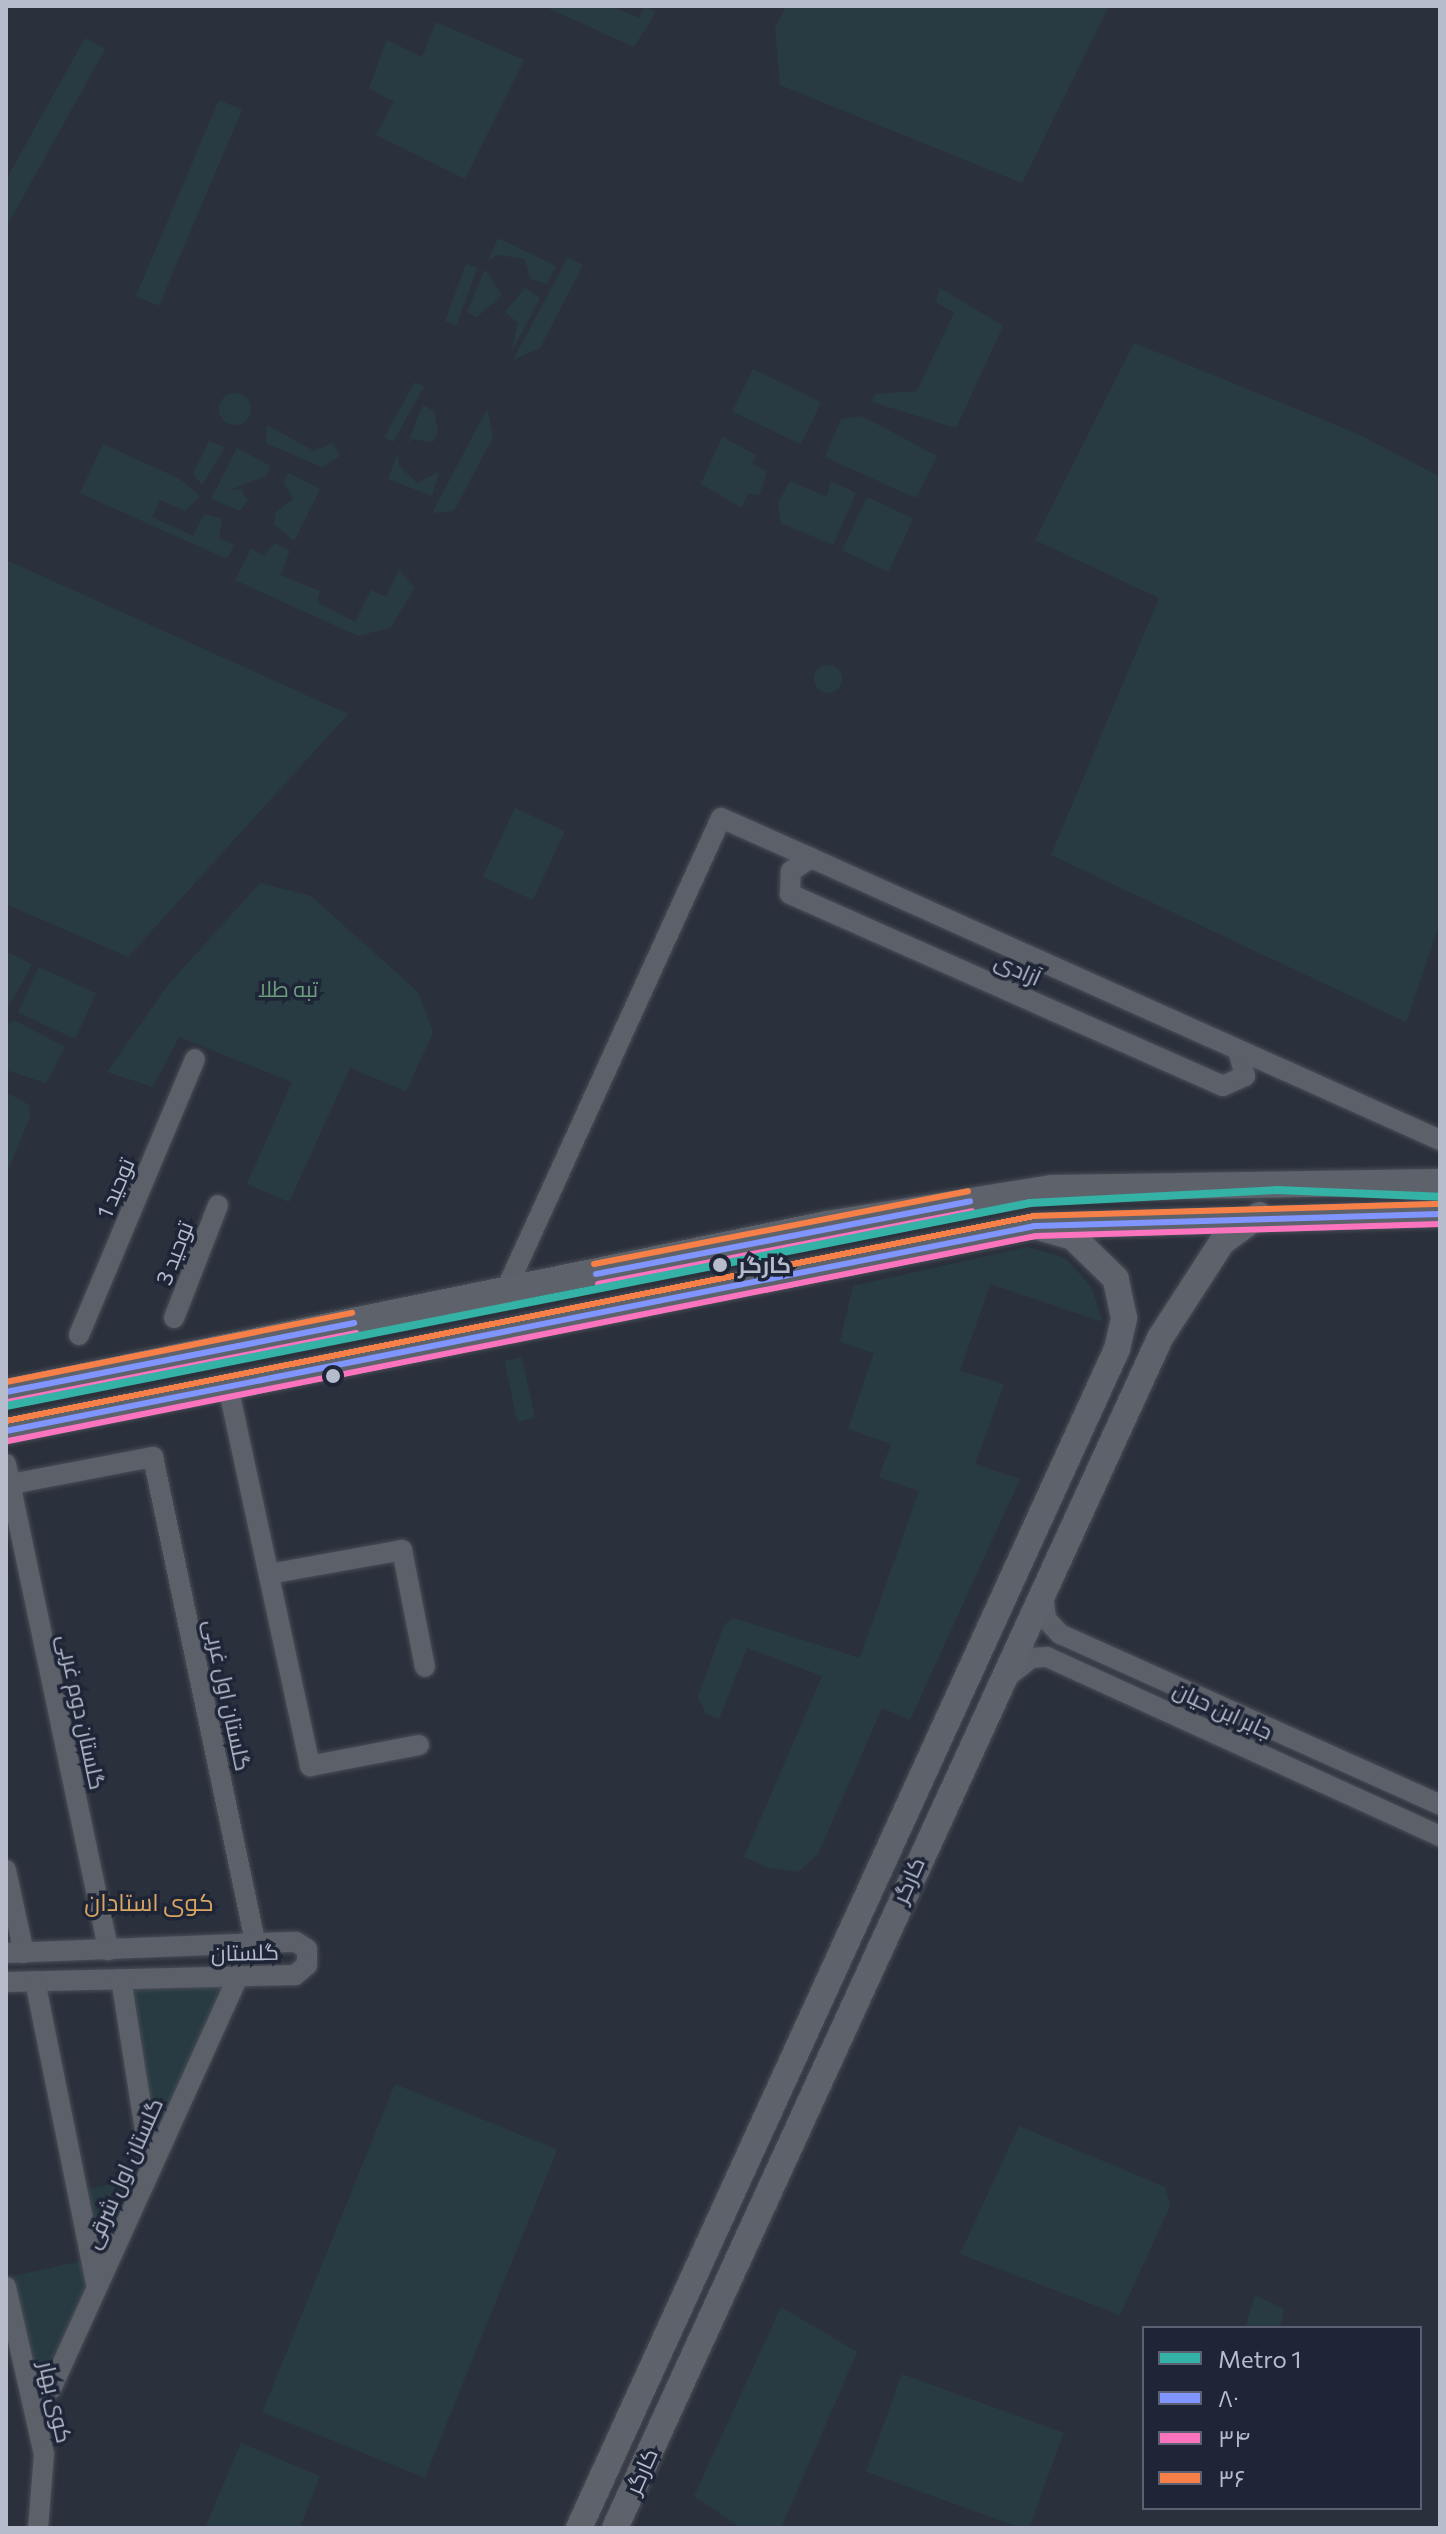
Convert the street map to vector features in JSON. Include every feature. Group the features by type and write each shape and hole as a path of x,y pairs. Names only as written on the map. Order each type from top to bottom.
{"main road":[{"path":"6,1392 504,1294 827,1224 1051,1188 1440,1182"},
{"path":"6,1431 229,1391 1035,1226 1259,1215 1440,1214"},
{"name":"کارگر","path":"615,2528 1089,1485 1190,1283 1222,1242 1259,1215"},
{"name":"کارگر","path":"579,2528 1117,1349 1122,1299 1100,1256 1073,1237 1035,1226"},
{"path":"105,1372 110,1413"},
{"path":"1062,1471 1089,1485"},
{"path":"937,1817 926,1825 916,1818 958,1700"},
{"path":"878,1948 879,1924 903,1864 892,1856 884,1861"}],"street":[{"name":"آزادی","path":"504,1294 721,818 1440,1140"},
{"name":"آزادی","path":"811,858 791,871 790,894 1223,1086 1245,1076 1238,1050"},
{"name":"توحید 1","path":"79,1335 195,1059"},
{"name":"توحید 3","path":"174,1318 218,1205"},
{"path":"229,1391 310,1766 419,1745"},
{"name":"گلستان اول غربی","path":"7,1485 153,1457 256,1944"},
{"path":"6,1464 7,1485"},
{"name":"گلستان دوم غربی","path":"7,1485 108,1950"},
{"path":"269,1574 402,1550 425,1667"},
{"path":"1044,1582 1046,1619 1067,1637 1054,1649 1061,1663"},
{"name":"جابر ابن حیان","path":"1067,1637 1440,1805"},
{"name":"جابر ابن حیان","path":"993,1691 1031,1658 1061,1663 1440,1836"},
{"path":"1371,1804 1384,1779"},
{"path":"6,1870 15,1953"},
{"name":"گلستان","path":"6,1982 295,1975 307,1965 307,1949 296,1942 15,1953"},
{"name":"گلستان اول شرقی","path":"51,2389 238,1976"},
{"path":"121,1979 151,2170"},
{"path":"35,1981 97,2288"},
{"name":"کوی بهار","path":"6,2287 44,2454 38,2528"},
{"name":"کوی بهار","path":"6,2328 32,2449 34,2505 26,2528"}],"green space":[{"path":"544,6 611,6 639,18 645,6 656,12 634,47"},
{"path":"786,6 1109,6 1022,183 780,85 775,28"},
{"path":"436,22 524,60 465,179 376,135 394,102 369,88 387,40 422,57"},
{"path":"85,38 105,49 8,224 6,180"},
{"path":"219,100 242,110 159,306 136,296"},
{"path":"498,238 556,266 547,284 530,279 525,259 497,255 488,261"},
{"path":"568,257 583,265 540,348 513,360"},
{"path":"466,264 477,268 456,325 445,321"},
{"path":"485,269 502,295 477,317 467,312"},
{"path":"525,288 540,298 511,353 518,323 505,312"},
{"path":"940,288 1003,326 956,428 872,402 875,394 917,391 954,313 936,302"},
{"path":"1134,343 1358,434 1440,477 1440,922 1406,1022 1051,855 1159,598 1035,540"},
{"path":"753,369 821,402 801,445 732,411"},
{"path":"415,382 424,387 393,442 384,437"},
{"path":"235,393 246,398 251,409 246,420 235,425 224,420 219,409 224,398"},
{"path":"423,405 434,411 438,431 433,442 411,439 406,447"},
{"path":"487,409 493,437 454,511 432,513"},
{"path":"862,416 937,456 916,498 825,457 841,419"},
{"path":"267,425 314,451 333,443 340,456 322,467 266,443"},
{"path":"722,437 756,455 752,464 767,471 759,496 749,493 741,507 701,484"},
{"path":"209,441 225,447 202,485 193,474"},
{"path":"103,444 180,479 200,496 185,511 160,500 152,517 193,536 204,514 222,519 219,538 234,545 227,559 80,493"},
{"path":"237,448 270,466 266,476 227,491 241,489 248,501 240,511 211,499"},
{"path":"398,452 399,466 417,483 439,472 432,496 388,479"},
{"path":"288,473 320,489 294,541 274,524 276,512 293,499 284,483"},
{"path":"790,481 827,497 831,481 856,493 833,545 781,523 778,503"},
{"path":"867,497 913,519 888,572 842,550"},
{"path":"275,543 290,551 280,575 320,591 317,602 355,622 371,590 386,597 399,570 415,588 390,628 358,636 235,580 251,549 264,555"},
{"path":"6,560 348,714 128,957 6,904"},
{"path":"828,665 838,669 842,679 838,689 828,693 818,689 814,679 818,669"},
{"path":"515,808 565,831 533,900 483,877"},
{"name":"تبه طلا","path":"260,883 311,896 418,992 433,1033 406,1091 350,1068 289,1202 247,1184 292,1082 179,1037 153,1087 107,1072 168,985"},
{"path":"6,951 32,965 8,1007 6,1006"},
{"path":"39,967 96,994 75,1039 18,1012"},
{"path":"14,1020 65,1047 46,1083 6,1070 6,1028"},
{"path":"6,1092 29,1105 30,1117 6,1175"},
{"path":"1027,1247 1066,1258 1091,1287 1103,1322 990,1284 960,1371 1004,1384 975,1464 1020,1479 910,1720 882,1708 818,1854 798,1872 770,1868 744,1857 822,1676 747,1648 719,1719 706,1714 698,1697 724,1625 733,1618 860,1658 919,1491 879,1477 891,1444 848,1429 874,1353 840,1342 853,1286"},
{"path":"522,1357 535,1418 517,1421 504,1361"},
{"path":"238,1976 39,2415 9,2277 91,2259 78,2191 119,2183 143,2138 121,1979"},
{"path":"395,2084 557,2150 425,2478 262,2412"},
{"path":"1019,2126 1165,2187 1170,2206 1120,2315 960,2254"},
{"path":"1255,2295 1284,2309 1280,2326 1246,2326"},
{"path":"781,2307 857,2352 781,2528 741,2528 694,2496"},
{"path":"902,2374 1064,2433 1029,2528 1021,2528 866,2472"},
{"path":"241,2443 320,2476 300,2528 205,2528"}],"metro line":[{"name":"1","path":"6,1406 1030,1203 1276,1190 1440,1197"}],"transit line":[{"name":"۳۶","path":"594,1264 968,1191"},
{"name":"۸۰","path":"596,1274 970,1201"},
{"name":"۳۶","path":"6,1421 1034,1216 1440,1204"},
{"name":"۳۴","path":"598,1284 972,1211"},
{"name":"۸۰","path":"6,1431 1035,1226 1440,1214"},
{"name":"۳۴","path":"8,1441 1036,1236 1440,1224"},
{"name":"۳۶","path":"6,1382 352,1313"},
{"name":"۸۰","path":"6,1392 354,1323"},
{"name":"۳۴","path":"8,1402 356,1333"}],"place":[{"name":"کارگر","path":"720,1265"}],"district":[{"name":"کوی استادان","path":"149,1902"}]}
